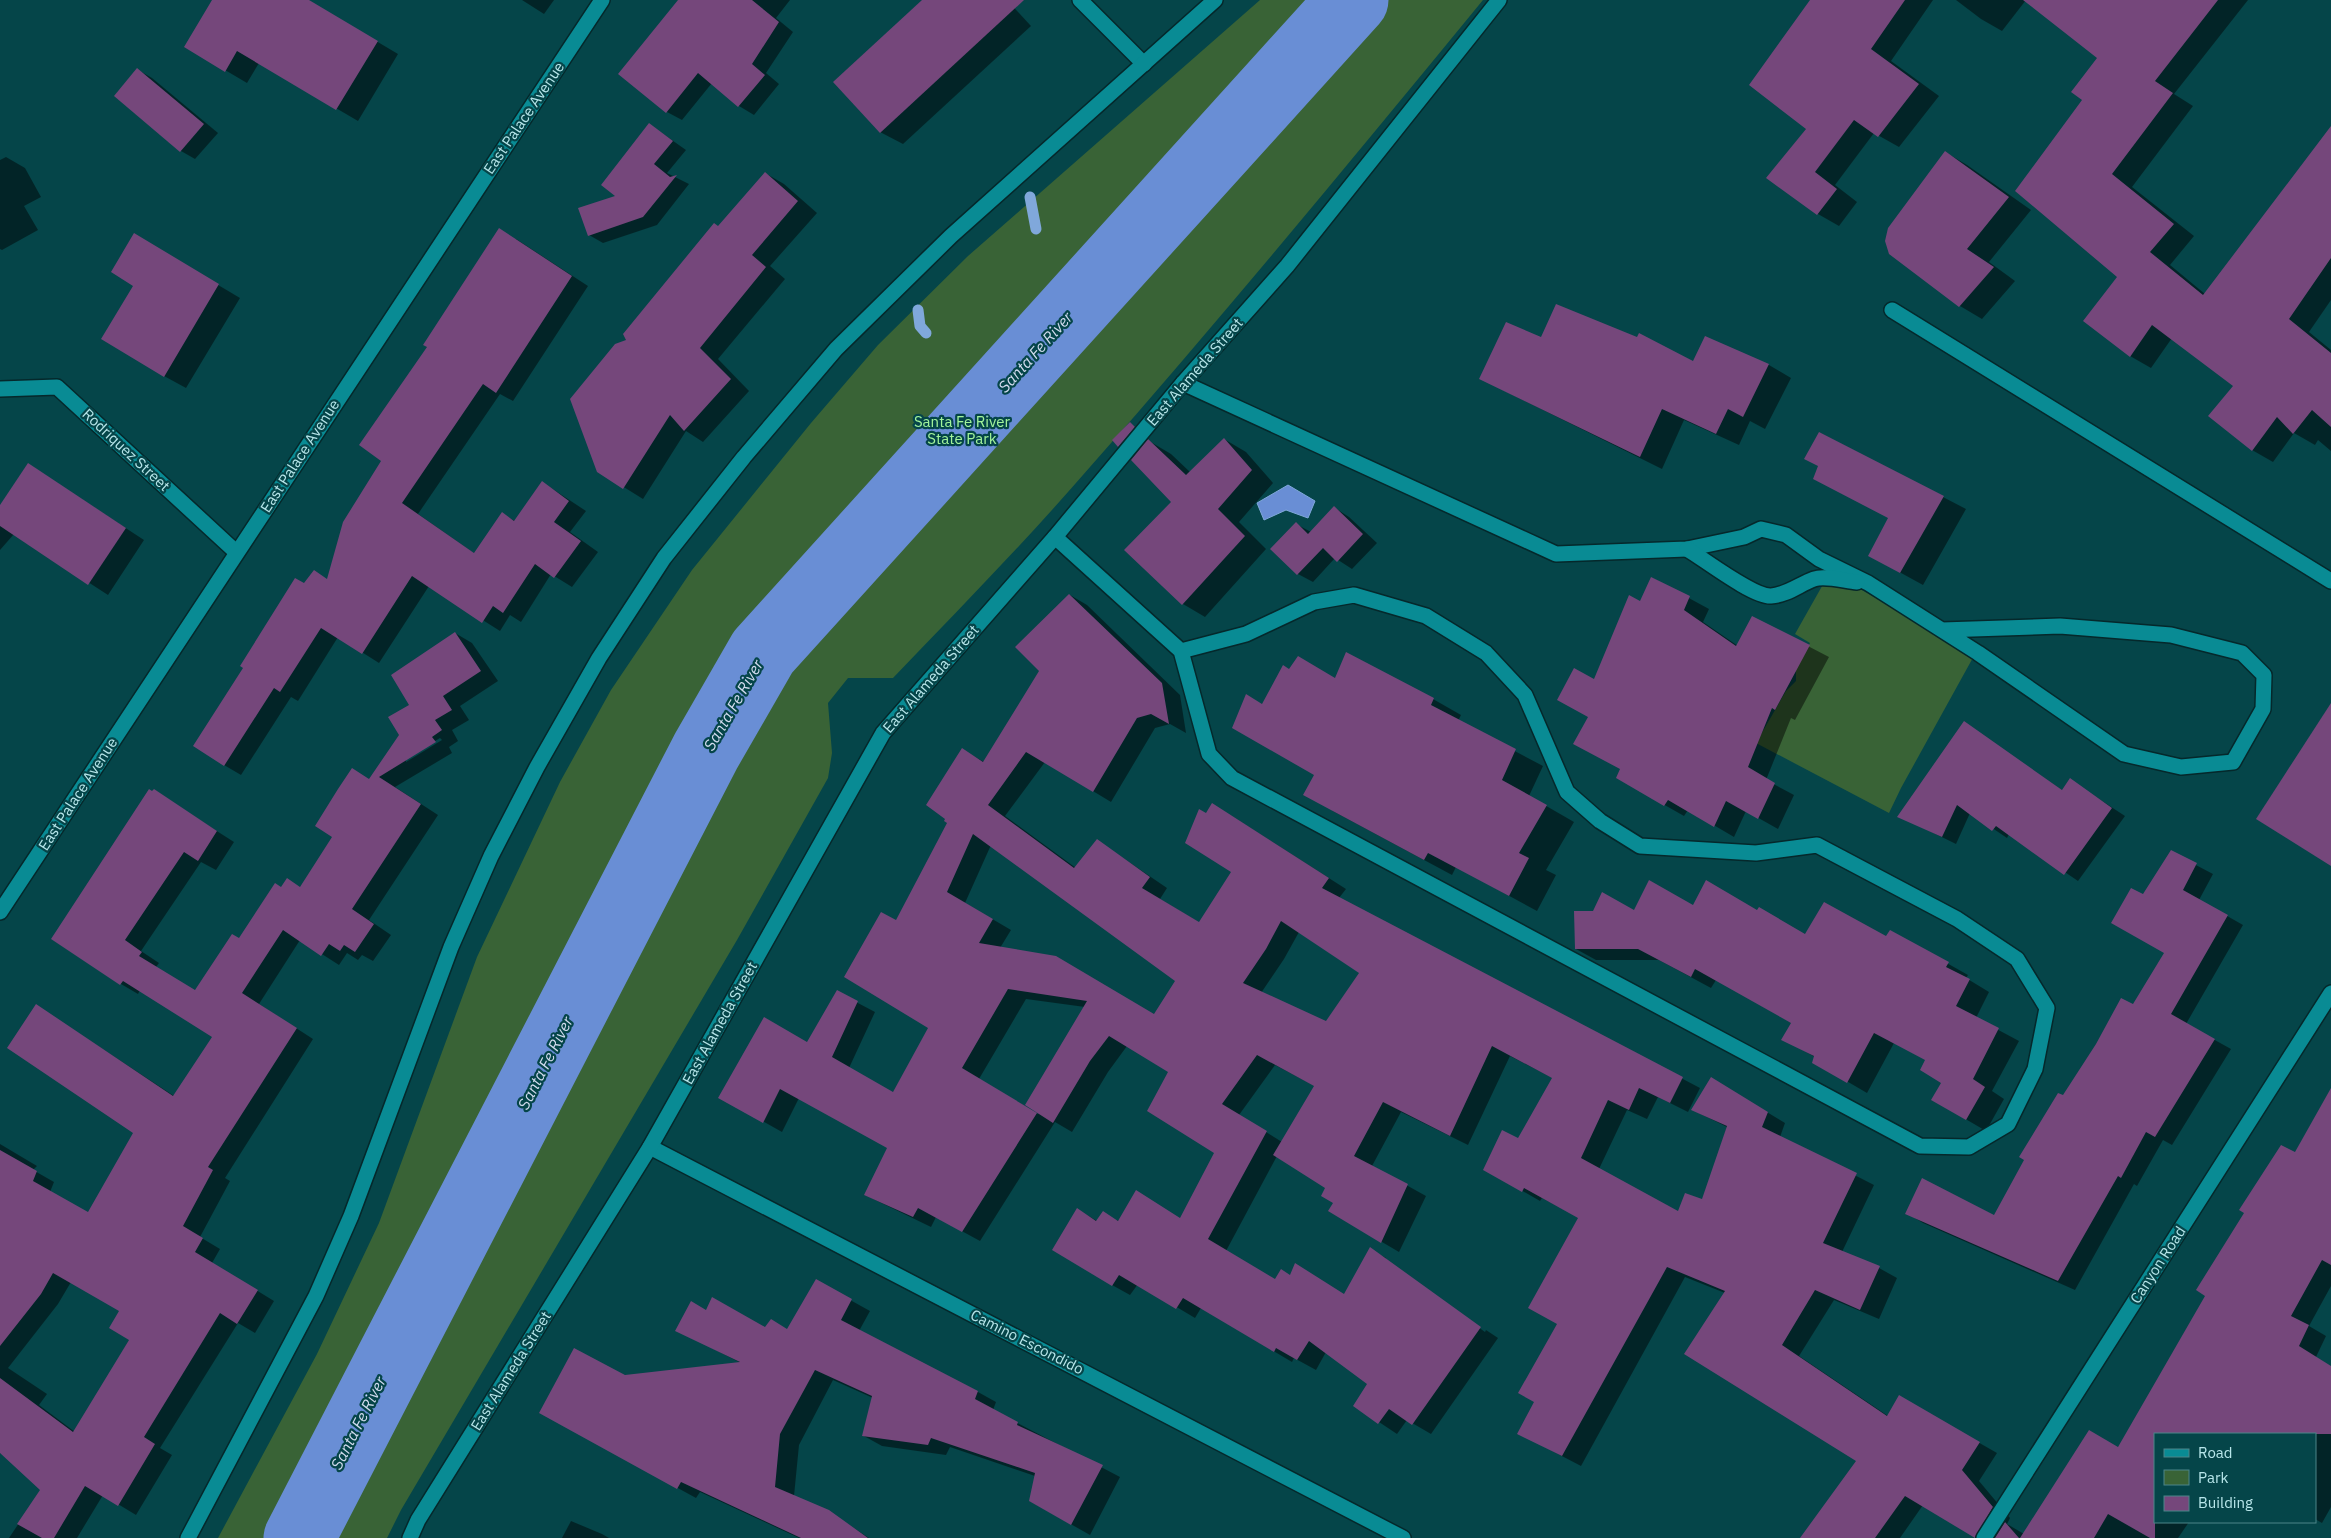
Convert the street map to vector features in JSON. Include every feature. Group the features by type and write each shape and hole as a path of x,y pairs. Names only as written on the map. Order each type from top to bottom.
{"street":[{"name":"East Palace Avenue","path":"0,912 602,0"},
{"path":"1080,0 1144,64"},
{"path":"188,1538 316,1296 351,1216 451,947 490,856 536,766 599,658 664,558 744,457 836,349 951,236 1215,0"},
{"name":"East Alameda Street","path":"410,1538 418,1520 650,1147 883,734 1054,537 1183,383 1287,266 1500,0"},
{"path":"1892,310 2331,581"},
{"path":"1183,383 1556,554 1687,549 1744,537 1761,529 1786,535 1819,559 1868,584 1942,630 2124,754 2181,767 2234,762 2263,709 2264,675 2242,654 2171,635 2060,626 1942,630"},
{"name":"Rodriquez Street","path":"0,389 57,387 236,552"},
{"path":"1054,537 1181,651 1209,754 1232,778 1920,1146 1969,1147 2008,1124 2035,1069 2047,1008 2017,959 1957,919 1817,845 1756,853 1640,846 1600,821 1567,792 1525,695 1486,653 1426,616 1354,595 1314,602 1246,634 1181,651"},
{"path":"1687,549 1716,566 1737,583 1770,596 1792,590 1816,578 1868,584"},
{"name":"Canyon Road","path":"1984,1538 2331,993"},
{"name":"Camino Escondido","path":"650,1147 1403,1538"}],"green space":[{"name":"Santa Fe River State Park","path":"1260,0 1483,0 1190,352 1017,548 893,678 848,678 828,703 832,753 828,778 737,940 401,1510 387,1538 218,1538 317,1354 379,1223 477,957 560,782 611,690 692,570 811,423 878,345 968,256"},
{"path":"1830,572 1975,654 1889,813 1756,743 1786,691 1796,681 1796,669 1810,643 1795,634"}],"water":[{"path":"1288,485 1315,501 1308,518 1286,510 1264,520 1257,503"}],"building":[{"path":"212,0 309,0 378,41 336,110 237,51 225,72 184,47"},
{"path":"678,0 752,0 779,22 752,64 765,75 738,107 698,73 666,113 618,74"},
{"path":"922,0 1024,0 880,133 833,82"},
{"path":"1810,0 1905,0 1871,49 1919,84 1878,137 1854,120 1815,172 1837,189 1817,215 1766,178 1806,129 1749,85"},
{"path":"2023,0 2218,0 2155,81 2173,93 2112,174 2174,224 2150,252 2203,295 2331,126 2331,258 2289,319 2331,353 2331,427 2312,410 2293,434 2277,417 2252,451 2208,416 2233,386 2152,325 2130,357 2083,321 2117,277 2015,191 2082,100 2071,92 2097,58"},
{"path":"137,68 204,124 180,152 114,96"},
{"path":"649,123 673,141 654,164 670,177 677,175 643,217 588,236 578,208 615,196 601,185"},
{"path":"1945,151 2009,197 1967,249 1994,267 1959,307 1889,254 1885,241 1888,228"},
{"path":"765,172 798,201 752,255 766,267 700,348 731,379 684,431 670,415 623,489 597,472 570,399 615,344 626,340 623,334 714,223 718,226"},
{"path":"499,228 572,276 496,393 483,384 402,503 474,553 502,512 514,521 542,481 569,501 554,522 581,541 554,578 535,564 503,613 493,606 482,623 412,576 362,654 321,628 280,692 274,688 224,766 193,746 243,668 240,666 295,578 304,583 314,570 327,579 343,522 381,461 359,445 427,347 423,345"},
{"path":"134,233 219,284 164,377 101,339 133,286 111,272"},
{"path":"1556,304 1637,337 1639,333 1693,361 1705,336 1769,364 1743,417 1728,409 1716,434 1662,409 1640,457 1479,379 1506,322 1541,337"},
{"path":"1130,422 1135,427 1118,447 1112,440"},
{"path":"1819,432 1944,496 1900,573 1868,556 1888,518 1813,479 1818,466 1804,459"},
{"path":"1224,438 1252,470 1218,509 1245,536 1182,605 1124,550 1171,502 1131,460 1148,439 1186,475"},
{"path":"28,463 126,528 88,585 0,526 0,505"},
{"path":"1334,506 1363,534 1337,562 1323,548 1297,575 1270,549 1296,522 1308,534"},
{"path":"1651,577 1690,596 1684,610 1736,646 1752,616 1810,645 1775,710 1772,708 1748,767 1775,783 1758,819 1726,801 1714,827 1668,800 1664,806 1616,778 1620,769 1573,744 1588,717 1557,700 1574,668 1594,679 1629,595 1640,601"},
{"path":"1069,594 1162,683 1169,724 1151,714 1137,718 1093,792 1026,752 988,805 1074,868 1097,839 1150,877 1142,888 1199,922 1231,872 1185,843 1199,809 1206,813 1212,803 1329,878 1322,888 1683,1077 1670,1103 1639,1088 1629,1110 1608,1100 1581,1158 1678,1211 1685,1193 1702,1199 1727,1126 1691,1110 1711,1077 1768,1112 1762,1127 1857,1173 1823,1243 1880,1266 1860,1310 1815,1290 1782,1345 1887,1416 1899,1395 1980,1442 1962,1470 1993,1507 1975,1538 1905,1496 1875,1538 1800,1538 1856,1461 1684,1354 1725,1291 1667,1267 1562,1456 1517,1434 1534,1402 1518,1393 1557,1324 1528,1308 1578,1218 1524,1188 1522,1192 1483,1170 1502,1130 1518,1138 1552,1078 1492,1046 1450,1136 1383,1102 1354,1156 1408,1184 1381,1243 1328,1211 1333,1203 1321,1196 1325,1188 1273,1155 1314,1086 1257,1055 1222,1104 1267,1131 1208,1239 1275,1279 1281,1269 1290,1275 1295,1263 1344,1294 1370,1247 1481,1327 1412,1425 1389,1409 1378,1424 1353,1406 1367,1384 1309,1341 1297,1360 1276,1348 1274,1352 1183,1298 1176,1309 1119,1275 1112,1286 1052,1250 1077,1208 1096,1221 1103,1211 1118,1221 1136,1190 1180,1218 1214,1153 1147,1111 1168,1072 1109,1036 1090,1061 1053,1123 1025,1105 1087,1001 1008,989 962,1068 1037,1113 962,1232 918,1208 913,1217 864,1195 887,1148 780,1089 763,1123 718,1098 764,1017 807,1042 837,990 858,1001 832,1057 893,1092 928,1028 844,977 881,912 896,920 947,823 944,821 945,819 926,805 962,748 983,762 1039,671 1015,647","holes":["973,834 1175,981 1154,1014 1056,956 979,943 993,919 947,892","1281,921 1359,973 1326,1021 1243,983 1266,949"]},
{"path":"455,632 481,671 443,696 452,710 435,720 442,730 432,737 436,742 379,777 421,804 352,909 374,924 355,952 344,945 340,951 329,944 321,956 283,930 242,993 297,1028 208,1167 213,1170 183,1226 203,1238 195,1252 258,1290 237,1324 220,1313 144,1437 155,1444 118,1506 85,1486 54,1538 42,1538 17,1524 40,1490 0,1453 0,1378 73,1432 129,1340 109,1328 119,1311 53,1273 41,1294 0,1346 0,1150 37,1171 33,1181 88,1212 133,1133 7,1048 36,1004 173,1096 212,1037 123,981 120,985 51,939 149,789 152,791 154,789 217,831 198,861 184,852 125,940 142,952 139,956 195,990 232,934 239,938 275,883 281,887 287,878 300,887 332,837 315,826 338,789 352,768 369,779 399,735 388,717 409,705 391,675"},
{"path":"1346,652 1434,698 1431,705 1516,749 1502,780 1547,805 1519,853 1529,858 1509,896 1428,853 1424,860 1303,795 1314,775 1232,728 1246,694 1262,704 1283,665 1289,669 1298,656 1335,678"},
{"path":"2331,703 2331,866 2256,819"},
{"path":"1964,721 2062,790 2070,778 2112,808 2064,875 1996,826 1992,831 1957,805 1942,837 1897,817"},
{"path":"2171,850 2197,863 2183,890 2228,915 2171,1014 2215,1039 2155,1137 2146,1132 2121,1178 2118,1176 2058,1281 1905,1214 1922,1178 1994,1215 2024,1160 2019,1157 2058,1093 2063,1095 2096,1044 2121,998 2133,1004 2164,953 2111,923 2131,888 2143,894"},
{"path":"1649,880 1693,905 1706,880 1757,910 1759,907 1805,934 1824,902 1886,936 1890,930 1949,962 1946,967 1970,979 1956,1006 1999,1028 1973,1079 1985,1087 1966,1120 1931,1100 1941,1083 1920,1070 1925,1060 1874,1033 1847,1083 1812,1063 1814,1056 1781,1040 1791,1023 1695,969 1691,977 1638,949 1575,949 1574,911 1593,911 1602,892 1634,910"},
{"path":"2331,1088 2331,1265 2322,1260 2291,1316 2309,1325 2299,1346 2331,1366 2331,1434 2154,1433 2155,1538 2150,1538 2108,1514 2094,1538 2020,1538 2089,1430 2118,1447 2205,1296 2196,1290 2244,1213 2239,1210 2281,1145 2295,1152"},
{"path":"816,1279 852,1299 841,1320 978,1391 975,1399 1018,1422 1017,1425 1103,1465 1071,1525 1029,1501 1035,1473 931,1438 928,1445 862,1436 872,1396 815,1370 780,1434 775,1487 829,1510 868,1538 801,1538 681,1482 677,1489 539,1413 574,1348 625,1375 740,1362 675,1331 691,1301 706,1310 712,1297 765,1327 771,1319 787,1329"},
{"path":"2005,1522 2019,1538 1995,1538"}],"waterway":[{"name":"Santa Fe River","path":"299,1538 706,751 763,652 1353,0"},
{"path":"1030,197 1036,229"},
{"path":"918,310 920,326 926,333"}]}
